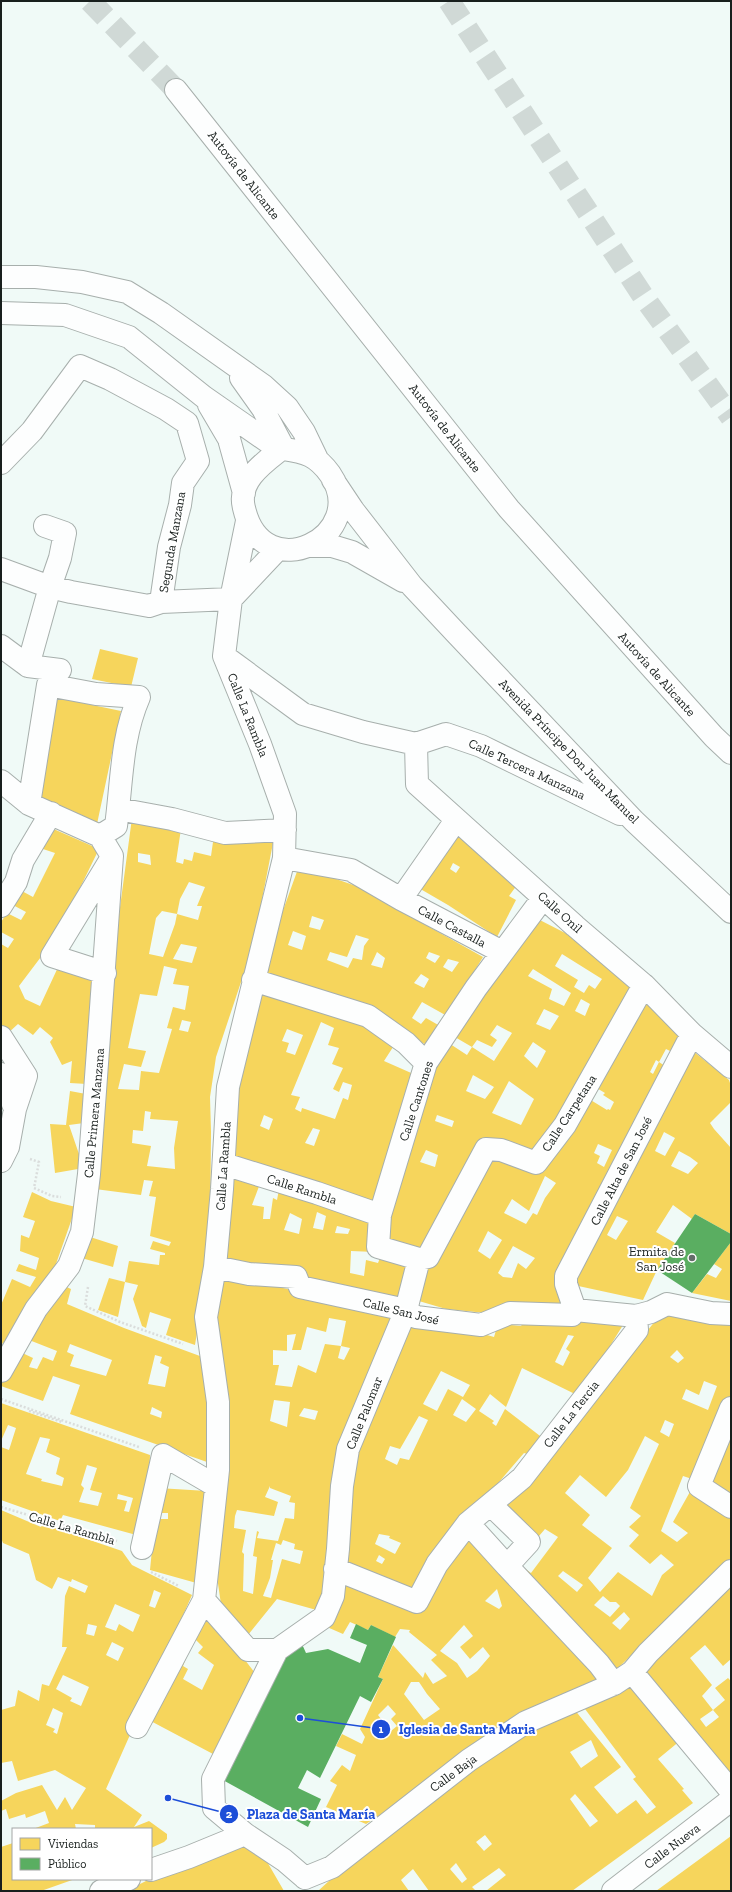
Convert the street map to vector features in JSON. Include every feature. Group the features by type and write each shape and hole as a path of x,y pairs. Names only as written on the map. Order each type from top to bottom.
{"main road":[{"name":"Autovía de Alicante","path":"176,90 509,509 714,737 731,753"},
{"path":"1,277 36,277 82,282 127,292 161,313 264,386 287,407 304,432 318,459 334,480 338,496 338,512 332,527 323,538 304,549 278,549 261,540 247,521 243,505 244,493 250,477 254,472 282,450"},
{"path":"1,313 65,315 129,337 204,397 282,450 298,451 318,459"},
{"path":"228,361 263,409 282,450"},
{"name":"Segunda Manzana","path":"1,463 32,431 80,366 110,379 166,409 187,423 198,461 183,483 180,505 169,547 161,602"},
{"path":"204,397 229,439 244,493"},
{"name":"Avenida Príncipe Don Juan Manuel","path":"334,480 352,510 412,586 634,821 731,912"},
{"name":"Calle La Rambla","path":"137,1727 204,1600 218,1470 218,1402 206,1317 215,1267 224,1164 228,1087 284,858 285,814 260,744 224,656 231,599 247,521"},
{"path":"28,666 50,587 60,558 65,533 46,526"},
{"name":"Avenida Príncipe Don Juan Manuel","path":"308,546 332,546 352,552 412,586"},
{"path":"231,599 278,549"},
{"name":"Segunda Manzana","path":"1,569 50,587 105,599 149,606 161,602 231,599"},
{"path":"1,646 28,666 60,670 48,685 29,804"},
{"path":"224,656 302,714 363,732 416,744"},
{"path":"48,685 96,694 139,697 131,716 125,742 116,826 100,836"},
{"name":"Calle Tercera Manzana","path":"416,744 446,734 481,746 634,821"},
{"name":"Calle Onil","path":"416,744 417,784 543,898 644,985 692,1034 731,1068"},
{"path":"1,781 29,804 100,836 112,856 52,956 105,973"},
{"path":"118,809 172,819 225,833 285,830"},
{"path":"1,906 16,882 23,860 51,813"},
{"name":"Calle Castalla","path":"401,899 456,820"},
{"name":"Calle Primera Manzana","path":"1,1371 36,1309 69,1266 82,1232 86,1202 105,973 112,856"},
{"name":"Calle Castalla","path":"284,858 351,870 401,899 502,952"},
{"name":"Calle Cantones","path":"419,1259 378,1247 380,1215 426,1064 443,1036 502,952 543,898"},
{"path":"253,980 368,1016 406,1043 426,1064"},
{"name":"Calle Carpetana","path":"419,1259 428,1257 486,1149 501,1150 536,1163 564,1125 644,985"},
{"name":"Calle Alta de San José","path":"575,1310 566,1284 566,1276 692,1034"},
{"path":"1,1037 26,1076 15,1109 8,1148 1,1161"},
{"path":"1,1074 15,1109"},
{"name":"Calle Rambla","path":"224,1164 317,1193 380,1215"},
{"name":"Calle Palomar","path":"277,1650 324,1616 333,1596 342,1486 348,1448 406,1310 419,1259"},
{"name":"Calle San José","path":"215,1267 249,1274 296,1277 300,1287 406,1310 416,1317 481,1325 510,1314 572,1315 575,1310 636,1316 651,1312 667,1304 711,1313 731,1314"},
{"name":"Calle La Tercia","path":"335,1569 417,1602 437,1564 468,1523 522,1478 637,1330 636,1316"},
{"path":"731,1408 699,1486 731,1507"},
{"path":"142,1548 164,1455 216,1486"},
{"path":"491,1504 529,1542 507,1566"},
{"path":"468,1523 599,1664 614,1684"},
{"name":"Calle Baja","path":"305,1884 332,1867 469,1760 526,1722 614,1684 632,1672 648,1653 731,1571"},
{"path":"204,1600 248,1650 277,1650 213,1779 214,1808 245,1834 284,1860 305,1884"},
{"path":"632,1672 731,1791"},
{"name":"Calle Nueva","path":"613,1891 731,1800"},
{"path":"152,1870 245,1834"},
{"path":"101,1891 127,1880"}],"path":[{"path":"28,1158 40,1162 34,1188 52,1196 86,1202"},
{"path":"69,1266 89,1278 85,1306 120,1322 212,1354"},
{"path":"1,1399 164,1455"},
{"name":"Calle La Rambla","path":"1,1507 142,1548"},
{"path":"142,1548 147,1570 204,1600"}],"building: Viviendas":[{"path":"100,649 138,658 131,687 92,679"},
{"path":"54,697 121,711 97,824 36,798"},
{"path":"132,818 181,829 176,862 183,864 184,859 192,861 194,852 211,856 214,835 273,843 253,946 216,1057 210,1097 210,1253 195,1345 166,1335 171,1319 150,1312 146,1328 142,1326 133,1299 138,1285 125,1282 129,1261 159,1265 160,1255 165,1255 165,1253 150,1249 153,1241 169,1246 171,1242 150,1236 156,1197 149,1196 153,1181 144,1180 141,1195 95,1189 114,952","holes":["138,853 150,855 151,865 138,862","189,882 205,887 197,906 202,906 198,920 177,914 180,899","162,911 177,914 163,957 149,954 156,918","181,944 197,947 192,963 173,959","164,966 177,969 173,984 189,986 185,1010 173,1007 167,1028 172,1029 159,1073 141,1071 139,1090 118,1089 124,1064 141,1067 146,1051 128,1048 140,994 157,996","182,1020 191,1022 188,1032 179,1030","145,1111 151,1112 150,1119 178,1121 174,1148 175,1169 147,1166 151,1146 132,1143 133,1130 143,1131"]},
{"path":"49,827 99,849 56,937 19,986 25,999 40,1006 60,963 98,978 87,1084 70,1083 72,1061 62,1065 50,1042 53,1038 40,1027 33,1035 18,1024 7,1034 1,1023 1,944 8,948 14,939 1,932 1,922 7,913 21,920 26,912 11,904 20,890 33,897 55,853 40,848"},
{"path":"456,828 517,885 509,896 516,900 497,937 417,887","holes":["453,863 460,867 456,873 450,869"]},
{"path":"299,866 356,886 483,957 447,1016 422,1002 412,1018 421,1024 426,1018 440,1026 429,1046 402,1033 259,977","holes":["312,916 324,920 320,930 309,927","293,931 306,936 302,950 288,945","356,935 369,939 364,946 362,960 353,958 348,968 327,960 330,952 347,957","377,952 385,958 382,968 371,965","429,952 440,956 435,963 426,958","448,959 459,962 452,972 443,967","421,974 429,979 424,988 414,983"]},
{"path":"532,916 571,936 637,987 535,1158 482,1141 426,1253 382,1239 444,1040 467,1055 472,1047 448,1033","holes":["562,954 602,979 595,989 589,985 584,993 574,987 578,980 555,966","533,969 571,993 564,1006 549,999 552,989 528,976","581,999 590,1004 585,1016 575,1011","544,1009 559,1016 550,1030 536,1024","497,1025 512,1033 494,1061 472,1047 477,1040 492,1047 497,1040 490,1035","533,1042 546,1051 537,1068 524,1056","473,1075 494,1087 485,1099 466,1091","509,1081 534,1099 521,1125 492,1113","437,1115 454,1121 452,1127 435,1121","426,1150 438,1155 435,1167 420,1162"]},
{"path":"259,987 347,1015 395,1044 384,1061 418,1076 377,1209 228,1156 244,1036","holes":["321,1022 334,1028 328,1045 339,1048 332,1064 343,1068 333,1089 339,1092 343,1082 352,1085 348,1100 343,1098 335,1119 302,1108 301,1112 295,1109 300,1097 291,1095","287,1029 303,1035 295,1055 286,1052 289,1043 282,1041","264,1115 273,1119 269,1130 260,1126","313,1128 320,1130 314,1146 305,1143"]},
{"path":"641,1000 683,1032 674,1053 666,1049 659,1062 668,1068 588,1225 571,1306 531,1310 498,1305 496,1314 446,1309 412,1299 455,1217 498,1152 538,1171 589,1099 607,1110 610,1110 614,1102 603,1095 605,1093 595,1087","holes":["656,1060 659,1062 653,1074 650,1072","598,1144 612,1150 604,1167 597,1163 600,1156 594,1153","545,1176 556,1183 545,1198 537,1215 533,1213 526,1224 504,1213 512,1199 529,1211","488,1231 502,1240 490,1259 478,1251","513,1246 535,1258 526,1269 518,1263 512,1278 503,1277 498,1273"]},
{"path":"688,1047 729,1080 731,1086 731,1102 710,1123 731,1148 731,1234 695,1214 692,1219 673,1205 656,1232 675,1243 657,1270 643,1300 569,1284","holes":["664,1132 675,1138 665,1156 655,1151","679,1151 698,1163 688,1174 671,1166","617,1216 628,1221 616,1240 607,1235"]},
{"path":"70,1091 86,1094 84,1123 69,1125 79,1154 78,1169 55,1173 50,1124 66,1125"},
{"path":"228,1171 261,1181 252,1205 264,1207 263,1219 270,1219 273,1198 277,1200 280,1184 373,1220 375,1252 351,1251 350,1273 364,1276 366,1260 378,1263 381,1255 408,1260 403,1303 222,1258","holes":["317,1212 326,1216 323,1230 313,1228","290,1213 302,1219 299,1234 284,1230","337,1226 350,1229 348,1234 335,1233"]},
{"path":"32,1192 51,1201 76,1207 50,1281 1,1345 1,1305 12,1279 30,1287 36,1277 16,1271 19,1264 36,1270 39,1258 20,1251 21,1235 29,1238 35,1221 23,1217"},
{"path":"84,1235 118,1246 113,1267 78,1257"},
{"path":"731,1242 731,1301 692,1293 707,1274 716,1278 722,1269 714,1264"},
{"path":"221,1273 333,1300 395,1313 337,1490 320,1611 277,1599 244,1640 222,1611 216,1570 223,1470 230,1417 224,1390 217,1317","holes":["329,1318 346,1321 341,1346 325,1344 316,1373 298,1365 292,1387 275,1385 279,1365 273,1365 273,1350 287,1351 287,1335 296,1334 292,1350 301,1350 307,1327 326,1332","341,1346 350,1348 344,1360 338,1358","274,1400 290,1402 287,1427 270,1421","304,1408 318,1411 315,1420 299,1416","270,1486 270,1488 291,1496 289,1502 295,1503 294,1519 285,1518 278,1541 257,1538 259,1532 257,1531 253,1556 257,1557 253,1594 243,1591 244,1554 242,1552 246,1530 234,1528 237,1510 274,1516 278,1502 265,1497","283,1540 295,1544 294,1549 303,1551 300,1564 282,1559 271,1598 263,1596 270,1578 273,1560 271,1560 276,1543 281,1545"]},
{"path":"109,1278 125,1282 118,1317 98,1310"},
{"path":"58,1283 71,1289 67,1304 124,1328 208,1359 216,1400 207,1462 70,1414 80,1385 53,1376 43,1401 1,1386 1,1378 16,1350 33,1358 29,1367 37,1369 43,1357 53,1361 57,1351 24,1338","holes":["70,1344 112,1360 106,1376 70,1366 74,1355 67,1352","155,1355 162,1357 160,1363 169,1367 165,1387 148,1384","152,1407 162,1412 161,1418 150,1414"]},
{"path":"665,1309 731,1323 731,1399 695,1480 683,1476 661,1531 677,1542 688,1533 673,1522 691,1490 731,1511 731,1558 614,1672 516,1562 531,1573 558,1537 545,1529 539,1536 502,1509","holes":["677,1350 684,1358 678,1363 670,1357","704,1381 717,1386 708,1410 682,1399 686,1389 699,1395","665,1420 674,1424 669,1437 660,1432","645,1436 659,1444 630,1508 641,1516 629,1527 639,1535 629,1546 650,1564 661,1554 674,1565 662,1575 652,1596 618,1572 600,1592 588,1578 612,1548 582,1525 590,1515 565,1493 580,1475 606,1497 628,1470","563,1571 583,1585 577,1592 558,1576","603,1596 610,1602 616,1602 620,1606 610,1617 594,1605","624,1612 630,1619 620,1630 612,1623"]},
{"path":"527,1318 603,1319 623,1325 579,1396 522,1368 506,1407 490,1394 479,1411 494,1421 492,1423 496,1426 505,1409 544,1439 530,1455 524,1453 481,1503 410,1598 340,1569 346,1484 411,1320 455,1326 494,1337 498,1324 521,1326","holes":["568,1335 574,1336 566,1349 570,1352 563,1366 555,1362","441,1371 470,1385 463,1397 448,1389 437,1411 423,1404","462,1399 476,1409 466,1422 453,1415","419,1416 428,1420 409,1460 400,1458 397,1465 385,1459 390,1446 400,1449","379,1534 390,1536 389,1538 401,1543 395,1554 375,1544","379,1555 385,1559 382,1564 376,1561"]},
{"path":"1,1403 150,1455 149,1485 140,1536 63,1515 60,1521 1,1500 1,1447 9,1450 16,1428 8,1425 1,1441","holes":["40,1437 50,1439 46,1452 60,1458 56,1474 64,1478 62,1486 41,1481 42,1479 26,1474","87,1465 97,1468 90,1490 102,1493 98,1506 79,1502 84,1488 81,1485","118,1494 133,1498 129,1512 124,1511 127,1501 117,1499"]},
{"path":"731,1420 731,1496 706,1480"},
{"path":"158,1488 207,1491 200,1584 150,1570 155,1519 168,1519 168,1513 156,1513"},
{"path":"1,1510 41,1527 43,1524 122,1551 132,1565 192,1595 106,1789 142,1815 134,1827 149,1821 167,1834 167,1839 164,1842 152,1848 152,1828 95,1828 95,1825 75,1824 76,1828 36,1828 49,1823 45,1811 26,1818 25,1814 9,1819 6,1809 1,1811 1,1801 16,1793 42,1785 57,1810 65,1797 72,1810 86,1788 55,1770 18,1781 12,1761 1,1763 1,1710 15,1706 18,1690 39,1701 42,1684 49,1686 67,1647 62,1647 65,1596 69,1586 85,1593 88,1586 72,1579 71,1582 58,1577 52,1589 36,1580 29,1554 3,1543 1,1538","holes":["154,1590 161,1593 155,1608 149,1606","115,1604 140,1615 133,1632 119,1624 116,1631 105,1627","88,1624 97,1626 94,1636 86,1634","112,1642 124,1648 118,1661 106,1655","63,1675 89,1687 81,1706 70,1701 72,1698 56,1689","53,1708 63,1713 57,1734 53,1732 55,1729 46,1725"]},
{"path":"469,1535 607,1678 409,1796 366,1824 326,1807 337,1785 330,1781 342,1765 350,1771 356,1755 336,1746 342,1734 362,1744 365,1737 360,1729 383,1679 378,1677 393,1645 423,1678 425,1672 433,1684 447,1676 431,1660 437,1655 409,1632 410,1630 400,1629 395,1637 371,1625 368,1630 350,1622 343,1634 327,1627 348,1576 419,1609","holes":["497,1589 502,1606 499,1609 485,1601","464,1625 473,1636 460,1647 470,1659 483,1647 490,1656 477,1671 467,1678 457,1663 440,1651","411,1682 419,1682 440,1709 424,1720 404,1694","388,1705 396,1714 391,1719 397,1726 385,1736 378,1728 384,1723 378,1715"]},
{"path":"731,1579 731,1659 723,1666 705,1645 690,1658 712,1685 702,1696 713,1710 725,1700 715,1688 728,1678 731,1681 731,1773 727,1776 638,1674","holes":["713,1710 719,1717 706,1727 700,1719"]},
{"path":"207,1611 255,1673 248,1692 213,1754 145,1718 189,1651 183,1666 188,1669 183,1679 202,1690 214,1665 198,1653 203,1647 190,1634"},
{"path":"630,1680 681,1740 658,1759 684,1789 682,1790 693,1803 572,1891 486,1891 506,1875 499,1868 472,1887 476,1891 429,1891 413,1869 401,1880 409,1891 318,1891 376,1838 478,1759 574,1709 621,1767 594,1787 617,1814 636,1800 647,1814 656,1807 633,1779 636,1777 582,1705","holes":["591,1740 598,1756 581,1768 570,1752","575,1794 598,1821 590,1827 570,1799","485,1835 492,1844 484,1851 476,1842","456,1863 467,1879 462,1883 450,1869"]},
{"path":"731,1836 731,1891 656,1891 708,1853"},
{"path":"12,1843 12,1880 72,1880 41,1891 1,1891 1,1847"},
{"path":"243,1847 262,1853 284,1891 126,1891 148,1880 152,1880 152,1878"}],"building: Público":[{"name":"Ermita de San José","path":"695,1214 731,1234 731,1242 692,1293 657,1270"},
{"path":"356,1624 368,1630 371,1625 396,1637 378,1677 383,1679 371,1702 360,1696 320,1778 307,1770 298,1788 321,1799 308,1827 221,1779 282,1657 301,1642 306,1653 328,1649 360,1663 367,1645 350,1638"}],"tunnel":[{"path":"90,1 176,90"},
{"path":"449,1 643,296 731,417"}],"place":[{"name":"Ermita de San José","path":"692,1258"},
{"name":"Iglesia de Santa Maria","path":"300,1718"},
{"name":"Plaza de Santa María","path":"168,1798"}]}
